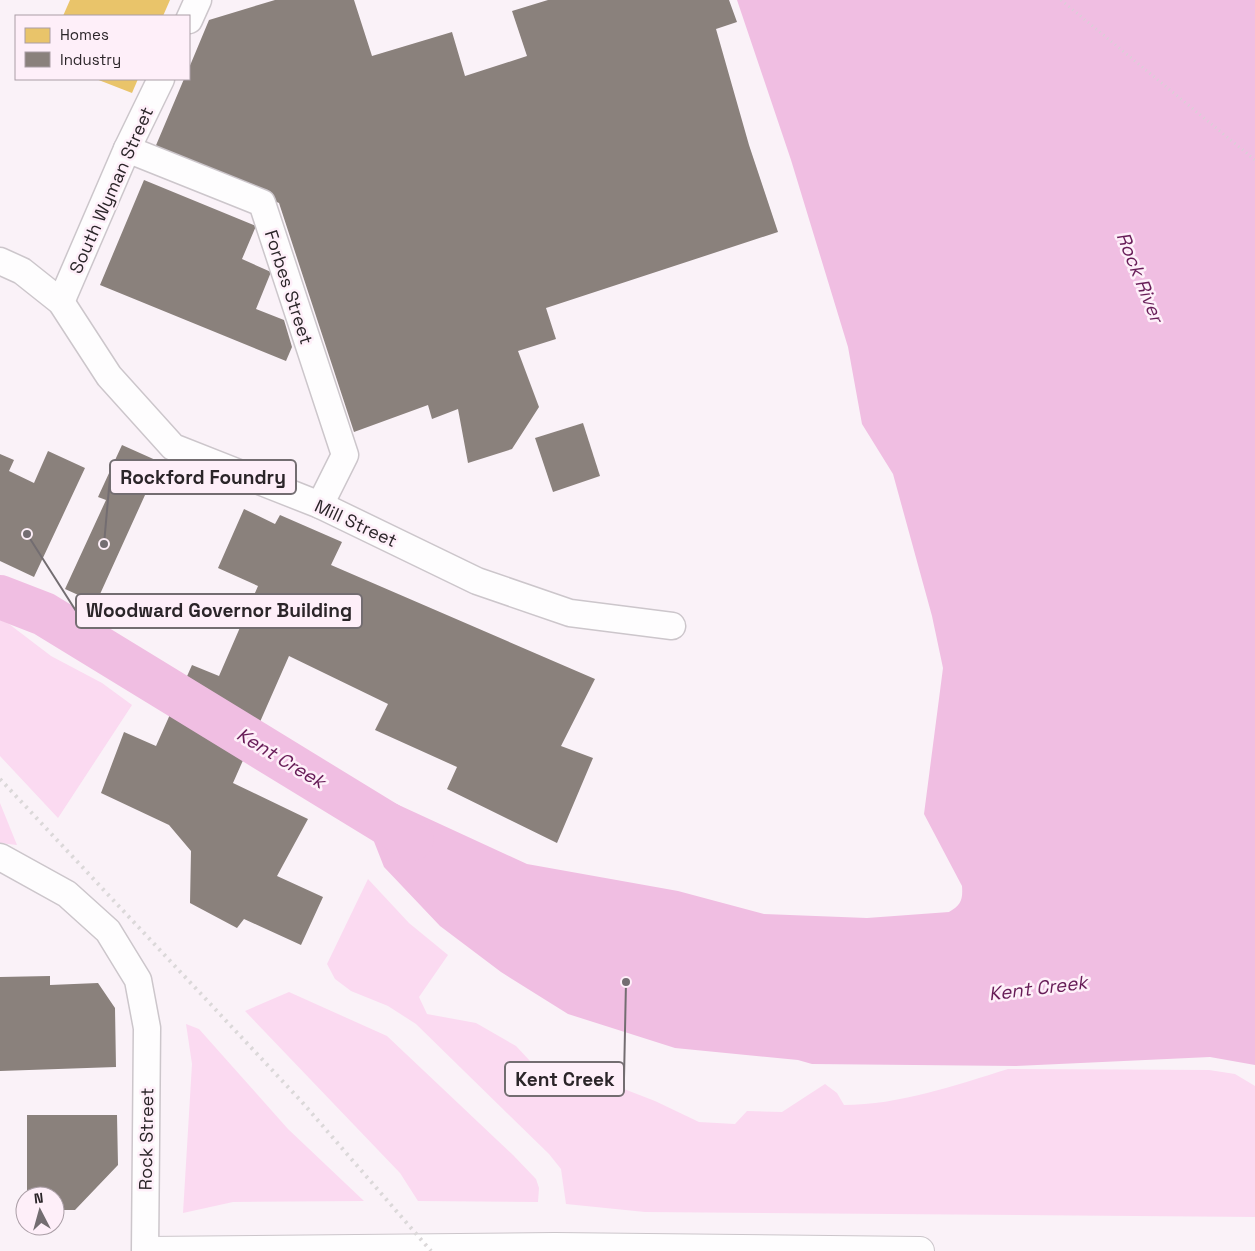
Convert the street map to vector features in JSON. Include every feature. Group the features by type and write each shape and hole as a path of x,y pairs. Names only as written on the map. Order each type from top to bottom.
{"main road":[{"path":"146,1251 555,1247 920,1251"}],"street":[{"path":"190,18 198,0"},
{"name":"South Wyman Street","path":"62,302 127,149 161,80"},
{"name":"Forbes Street","path":"127,149 262,204 346,455 320,505"},
{"name":"Mill Street","path":"0,261 22,271 62,302 109,376 173,447 320,505 477,581 570,613 672,626"},
{"name":"Rock Street","path":"0,857 67,894 108,931 138,980 147,1028 146,1251"}],"path":[{"path":"1061,0 1255,160"}],"shaded area":[{"path":"0,620 9,624 51,656 102,683 132,705 58,818 0,756"},
{"path":"0,803 17,845 0,843"},
{"path":"368,879 409,923 448,955 419,997 427,1014 476,1023 516,1046 546,1078 611,1084 655,1101 699,1122 735,1124 747,1111 782,1112 825,1084 837,1093 844,1105 886,1102 906,1098 1008,1069 1209,1070 1235,1074 1255,1086 1255,1217 645,1212 566,1204 561,1169 549,1154 416,1024 388,1006 351,991 335,979 327,964"},
{"path":"289,992 387,1036 536,1179 539,1188 538,1202 418,1201 400,1173 245,1011"},
{"path":"186,1024 199,1029 288,1129 364,1201 233,1202 183,1213 192,1064"}],"water":[{"name":"Rock River","path":"737,0 1255,0 1255,1065 1210,1057 1016,1066 812,1064 798,1060 675,1048 568,1014 501,972 440,926 384,867 351,783 527,864 678,891 764,914 867,918 949,912 960,902 962,886 924,814 943,668 932,616 893,474 862,424 848,347 791,160"}],"building: Homes":[{"path":"70,0 170,0 163,15 63,15"},
{"path":"99,80 138,80 132,93"}],"building: Industry":[{"path":"275,0 354,0 372,56 452,32 465,76 527,56 512,11 548,0 729,0 737,22 716,29 749,145 778,232 546,308 556,339 518,351 539,407 512,449 468,463 458,409 432,419 428,405 354,432 279,203 154,150 184,80 190,80 190,66 209,20"},
{"path":"144,180 256,226 242,259 271,272 256,309 284,320 292,347 286,361 100,285"},
{"path":"583,423 600,476 553,492 535,438"},
{"path":"122,445 160,462 96,603 65,589 106,500 98,497"},
{"path":"48,451 85,468 34,577 0,561 0,454 14,460 9,471 34,483"},
{"path":"244,509 275,524 280,515 342,542 331,565 595,679 561,746 593,758 557,843 447,789 457,767 375,730 388,704 289,656 233,783 308,819 277,876 323,897 301,945 244,919 237,928 190,903 191,851 169,825 101,793 124,732 156,746 192,665 219,676 258,586 218,568"},
{"path":"50,976 50,985 98,983 115,1008 116,1067 0,1071 0,977"},
{"path":"27,1115 117,1115 118,1165 75,1210 65,1210 65,1186 27,1186"}],"waterway":[{"name":"Kent Creek","path":"0,597 44,614 412,839"}],"railway":[{"path":"0,779 302,1102 431,1251"}],"place":[{"name":"Woodward Governor Building","path":"27,534"},
{"name":"Rockford Foundry","path":"104,544"},
{"name":"Kent Creek","path":"626,982"}]}
